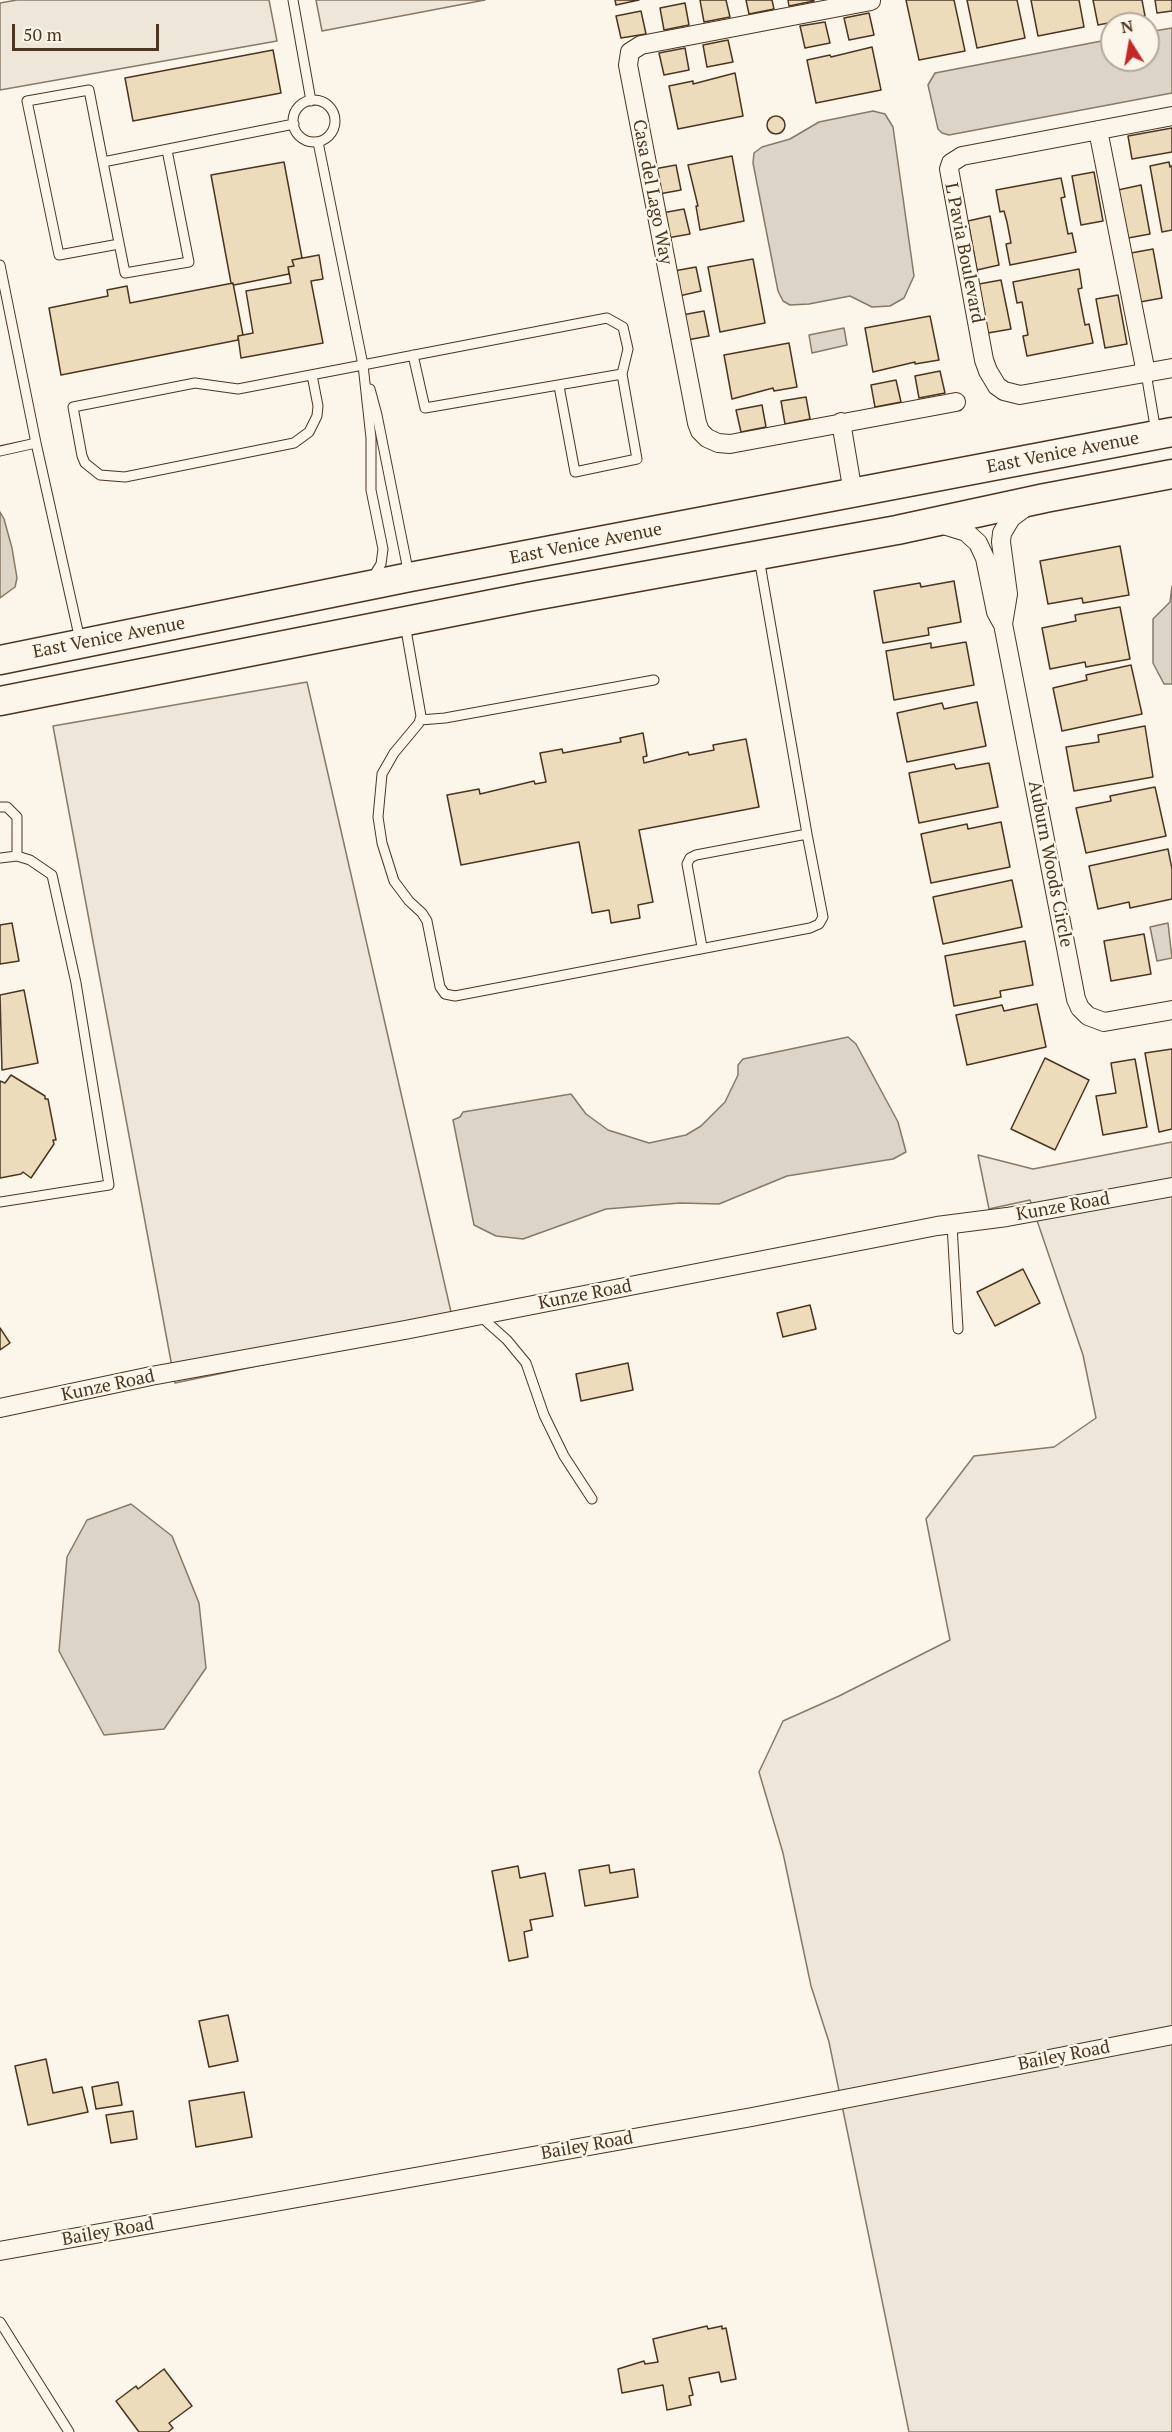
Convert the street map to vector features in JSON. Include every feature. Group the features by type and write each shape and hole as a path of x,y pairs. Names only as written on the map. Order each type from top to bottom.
{"main road":[{"name":"East Venice Avenue","path":"0,660 410,578 1164,433"},
{"path":"0,701 405,621 897,530 1045,498 1172,474"},
{"path":"83,685 155,654 373,608 410,578"}],"street":[{"name":"Casa del Lago Way","path":"871,1 641,45 634,47 627,57 696,423 707,438 718,443 730,444 956,402"},
{"name":"L Pavia Boulevard","path":"1172,116 962,156 951,163 949,176 984,360 997,386 1004,391 1020,395 1172,368"},
{"path":"1098,130 1146,373"},
{"path":"841,422 853,493"},
{"name":"Auburn Woods Circle","path":"1003,624 1008,594 1001,542 1002,533 1011,518 1018,512 1045,498"},
{"name":"Auburn Woods Circle","path":"897,530 943,524 966,532 974,538 985,558 996,612 1003,624 1078,1004 1088,1016 1104,1022 1172,1010"},
{"name":"Kunze Road","path":"0,1408 152,1376 952,1224 1006,1217 1172,1188"},
{"name":"Bailey Road","path":"0,2251 741,2119 1172,2035"}],"lane":[{"path":"293,0 311,101"},
{"path":"119,244 59,255 27,101 89,90 125,273 189,262 167,150"},
{"path":"311,101 324,102 333,111 335,117 333,130 325,140 318,142 304,140 294,124 298,108 311,101"},
{"path":"103,162 294,124"},
{"path":"318,142 363,365 377,415 410,578"},
{"path":"0,265 80,644"},
{"path":"312,375 318,406 317,416 309,432 303,439 294,443 125,477 100,475 85,463 82,456 73,407 195,383 238,388 607,318 623,327 628,349 622,374 637,459 575,472 559,386"},
{"path":"413,355 425,408 622,374"},
{"path":"335,593 371,578 381,564 383,553 371,490 371,438 363,365"},
{"path":"1146,373 1164,433"},
{"path":"0,451 36,444"},
{"path":"405,621 420,720 394,753 382,774 378,817 382,843 394,881 427,921 440,987 445,994 455,996 810,928 819,924 823,917 758,556"},
{"path":"420,720 445,718 654,680"},
{"path":"0,807 7,807 17,817 17,856"},
{"path":"702,947 687,864 690,858 807,834"},
{"path":"0,858 17,856 30,860 52,875 76,983 109,1185 0,1202"},
{"path":"952,1224 958,1329"},
{"path":"479,1315 507,1340 526,1363 544,1415 564,1456 591,1499"},
{"path":"0,2322 69,2432"}],"shaded area":[{"path":"17,0 269,0 277,41 0,90 0,3"},
{"path":"316,0 485,0 322,31"},
{"path":"1172,28 1172,93 949,135 938,129 928,85 935,73 1100,41 1100,72 1160,72 1160,30"},
{"path":"873,111 885,114 893,127 914,276 904,298 890,306 872,307 850,296 809,304 790,305 783,301 778,291 753,163 754,153 762,147 790,139 819,122"},
{"path":"844,328 847,345 812,353 809,335"},
{"path":"0,512 12,548 17,578 15,587 0,598"},
{"path":"1172,586 1172,684 1164,684 1153,663 1153,619 1170,602"},
{"path":"307,682 454,1325 175,1383 53,726"},
{"path":"1168,923 1172,958 1157,961 1150,927"},
{"path":"848,1037 856,1044 898,1122 906,1152 893,1159 787,1176 719,1204 680,1203 606,1209 523,1239 496,1236 474,1225 453,1120 460,1117 463,1112 571,1094 586,1114 608,1130 649,1143 686,1135 701,1126 725,1102 738,1075 738,1065 743,1059"},
{"path":"1172,1142 1172,2432 909,2432 829,2042 811,1986 783,1853 759,1772 783,1721 839,1696 950,1640 926,1519 974,1456 1054,1447 1096,1418 1083,1355 1030,1200 989,1209 978,1155 1033,1169"},
{"path":"131,1504 172,1536 199,1603 206,1668 164,1729 104,1735 59,1651 67,1557 87,1520"}],"building":[{"path":"615,0 639,0 616,5"},
{"path":"700,0 726,0 730,17 704,22"},
{"path":"746,0 772,0 774,9 749,14"},
{"path":"788,0 814,0 814,1 789,6"},
{"path":"906,0 954,0 965,51 919,60"},
{"path":"967,0 1017,0 1025,38 977,48"},
{"path":"1031,0 1079,0 1084,27 1038,36"},
{"path":"1093,0 1142,0 1144,12 1100,12 1100,25 1098,25"},
{"path":"1155,0 1172,0 1172,11 1157,12"},
{"path":"685,3 689,25 664,30 660,8"},
{"path":"641,11 646,34 621,38 616,16"},
{"path":"869,13 874,35 849,40 844,18"},
{"path":"825,22 830,43 805,48 800,26"},
{"path":"728,40 733,62 707,67 703,45"},
{"path":"872,47 881,90 816,103 807,60"},
{"path":"685,48 689,70 664,75 659,53"},
{"path":"273,50 281,93 133,121 125,78"},
{"path":"735,73 743,116 678,129 669,86 693,81 693,84"},
{"path":"776,116 782,119 785,125 782,131 776,134 770,131 767,125 770,119"},
{"path":"1172,128 1172,152 1132,159 1128,136"},
{"path":"732,156 744,221 700,230 696,206 698,206 688,165"},
{"path":"284,162 302,258 292,260 294,266 288,267 289,274 234,285 231,283 211,175"},
{"path":"1169,162 1170,167 1172,166 1172,230 1162,232 1150,166"},
{"path":"676,165 681,190 659,194 654,169"},
{"path":"1094,172 1103,221 1081,225 1072,176"},
{"path":"1061,178 1065,197 1061,198 1068,234 1072,233 1076,252 1010,265 1006,244 1011,243 1004,211 1000,212 996,190"},
{"path":"1141,185 1150,234 1128,238 1118,190"},
{"path":"684,209 690,234 667,238 662,213"},
{"path":"990,216 999,265 977,270 968,221"},
{"path":"1153,249 1162,298 1140,302 1131,253"},
{"path":"319,255 323,279 311,281 323,343 241,358 238,336 253,333 246,291 291,283 288,267 294,266 292,260"},
{"path":"753,259 765,323 720,332 708,267"},
{"path":"696,267 701,291 679,296 674,271"},
{"path":"1079,269 1082,288 1078,289 1085,325 1089,324 1093,343 1027,356 1023,336 1028,335 1022,302 1017,303 1013,282"},
{"path":"1001,280 1011,329 988,333 979,284"},
{"path":"233,283 243,335 238,336 238,340 61,375 49,308 108,296 107,290 127,286 130,303"},
{"path":"1118,295 1127,344 1105,348 1096,299"},
{"path":"704,311 709,336 687,340 682,315"},
{"path":"930,316 939,360 915,364 915,362 873,372 865,328"},
{"path":"789,343 797,387 774,391 773,388 732,399 724,355"},
{"path":"940,371 945,393 919,398 915,376"},
{"path":"896,380 901,402 875,407 871,385"},
{"path":"806,397 810,419 785,424 781,401"},
{"path":"762,405 766,427 741,432 736,410"},
{"path":"1120,546 1129,595 1083,603 1082,598 1048,604 1040,561"},
{"path":"954,581 961,622 928,628 929,635 883,643 874,591 920,583 921,587"},
{"path":"1120,607 1130,659 1086,667 1085,662 1050,669 1042,628 1076,621 1075,615"},
{"path":"966,642 974,685 894,700 886,651 931,643 931,648"},
{"path":"1131,665 1142,714 1062,731 1053,688 1087,680 1086,675"},
{"path":"977,702 986,746 907,762 897,713 942,703 944,709"},
{"path":"1145,726 1153,777 1074,791 1066,747 1099,742 1098,735"},
{"path":"643,733 647,756 643,757 644,763 688,752 689,755 714,750 713,745 746,739 759,807 639,830 653,902 638,905 640,918 611,923 609,910 592,913 579,842 461,865 447,795 479,789 480,794 534,781 535,784 546,782 540,753 562,749 563,753 621,742 620,738"},
{"path":"989,763 998,807 919,823 909,773 954,764 956,769"},
{"path":"1155,787 1166,836 1086,853 1076,808 1111,801 1110,796"},
{"path":"1001,822 1010,867 931,883 921,834 967,824 968,829"},
{"path":"1168,849 1172,869 1172,899 1130,908 1129,902 1098,909 1089,866"},
{"path":"1012,880 1022,927 943,944 933,897"},
{"path":"12,923 19,961 0,964 0,925"},
{"path":"1144,934 1151,974 1111,981 1104,941"},
{"path":"1025,941 1033,985 1000,991 1001,997 954,1006 945,956"},
{"path":"24,990 38,1063 2,1070 0,995"},
{"path":"1037,1004 1046,1047 967,1065 956,1015 1002,1005 1004,1011"},
{"path":"1172,1049 1172,1129 1159,1132 1145,1053"},
{"path":"1045,1058 1089,1080 1055,1150 1011,1129"},
{"path":"1135,1059 1147,1127 1103,1135 1096,1096 1116,1093 1111,1063"},
{"path":"11,1075 48,1099 56,1140 53,1140 54,1144 31,1178 23,1172 0,1178 0,1081 5,1083"},
{"path":"1023,1269 1040,1303 995,1326 977,1292"},
{"path":"810,1305 816,1329 783,1337 777,1313"},
{"path":"0,1328 10,1343 0,1350"},
{"path":"628,1363 633,1390 581,1401 576,1374"},
{"path":"609,1865 610,1873 634,1869 638,1897 585,1906 579,1870"},
{"path":"518,1866 520,1878 545,1873 553,1916 530,1920 532,1930 524,1932 528,1957 509,1961 492,1871"},
{"path":"228,2015 238,2061 209,2067 199,2021"},
{"path":"46,2059 53,2093 82,2087 88,2112 28,2125 15,2066"},
{"path":"118,2082 122,2105 96,2109 92,2087"},
{"path":"244,2092 252,2137 196,2147 189,2101"},
{"path":"133,2111 137,2139 111,2143 106,2115"},
{"path":"707,2326 708,2329 722,2326 722,2329 726,2328 736,2379 721,2382 719,2372 689,2378 693,2395 689,2396 691,2405 667,2410 663,2385 622,2393 618,2369 644,2361 645,2364 658,2362 653,2339"},
{"path":"164,2369 192,2406 169,2423 173,2428 168,2432 139,2432 116,2401 136,2386 138,2389"}]}
